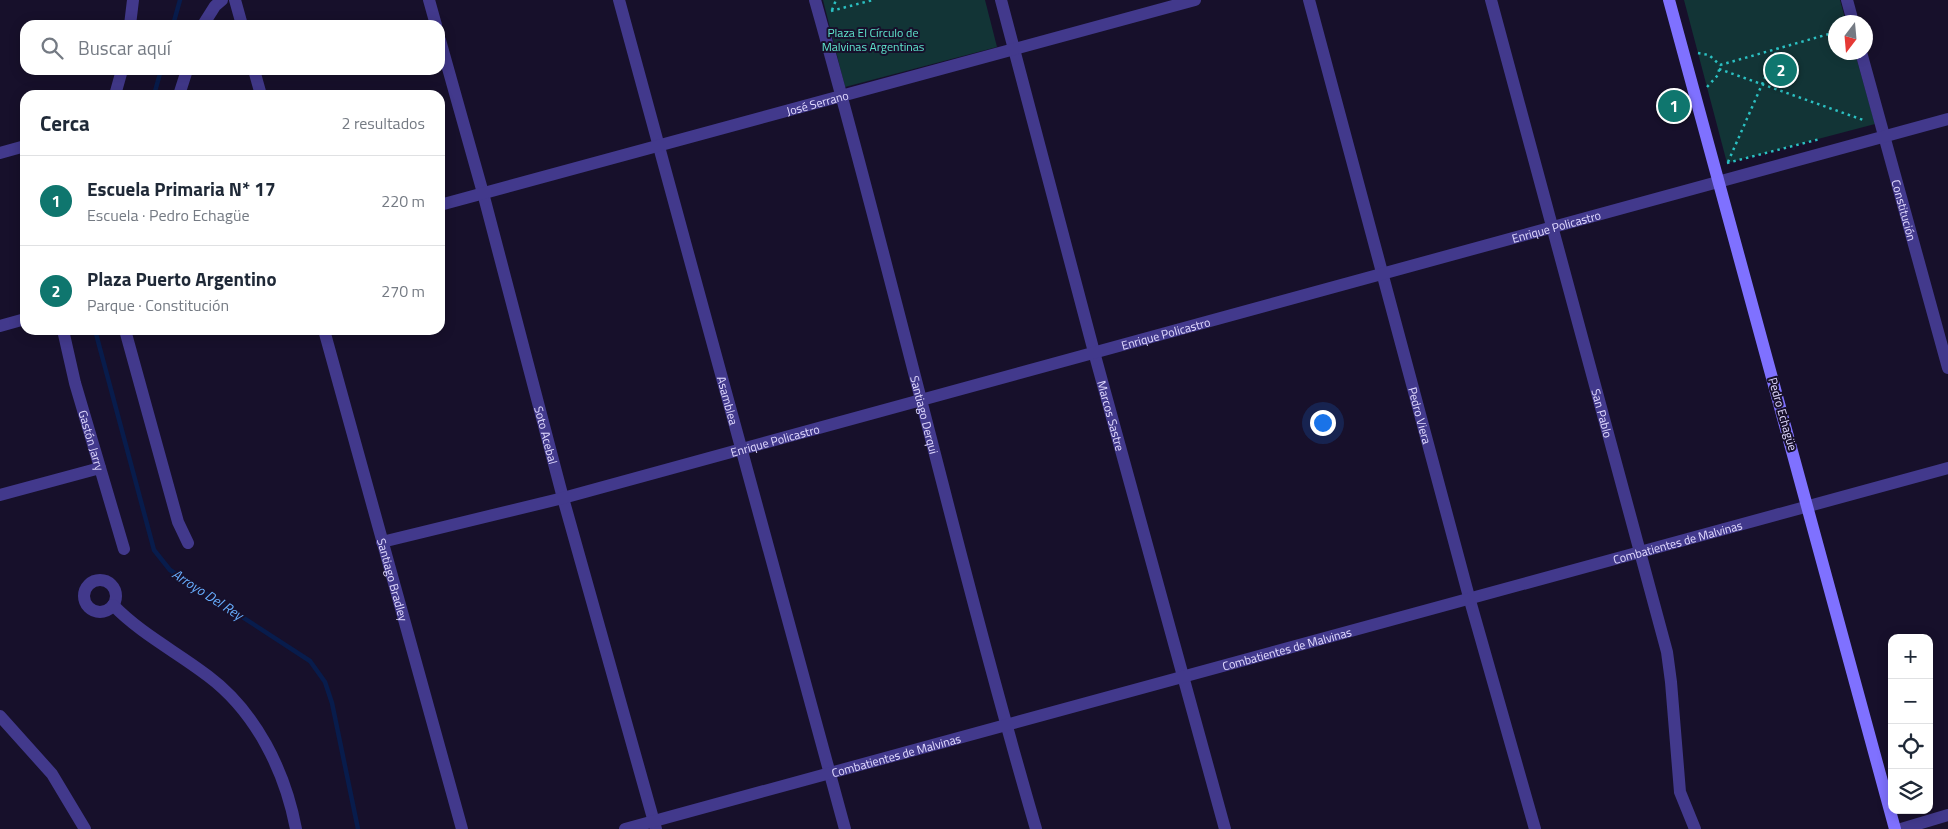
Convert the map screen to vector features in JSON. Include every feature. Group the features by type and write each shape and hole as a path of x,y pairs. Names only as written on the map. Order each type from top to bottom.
{"street":[{"path":"131,20 133,0"},
{"path":"206,20 215,6 222,0"},
{"path":"236,0 241,20"},
{"path":"429,0 435,20"},
{"name":"Asamblea","path":"619,0 844,829"},
{"name":"Santiago Derqui","path":"814,0 842,96 919,399 1006,726 1036,829"},
{"name":"Marcos Sastre","path":"1002,0 1094,352 1225,829"},
{"name":"José Serrano","path":"445,204 1195,0"},
{"name":"Pedro Viera","path":"1309,0 1469,597 1534,829"},
{"name":"San Pablo","path":"1490,0 1667,652 1680,792 1695,829"},
{"name":"Pedro Echagüe","path":"1669,0 1718,184 1808,504 1895,829"},
{"path":"1847,0 1851,15"},
{"name":"Soto Acebal","path":"445,58 483,193 563,498 655,825"},
{"name":"Constitución","path":"1863,60 1948,368"},
{"path":"116,90 121,75"},
{"path":"181,90 185,75"},
{"path":"255,75 260,90"},
{"name":"Enrique Policastro","path":"382,542 563,498 1383,272 1718,184 1948,119"},
{"path":"0,153 20,147"},
{"path":"0,326 20,320"},
{"name":"Gastón Jarry","path":"64,335 75,383 124,548"},
{"path":"126,335 178,522 188,543"},
{"name":"Santiago Bradley","path":"325,335 462,829"},
{"path":"0,495 100,468"},
{"name":"Combatientes de Malvinas","path":"625,829 655,825 829,772 1006,726 1183,675 1808,504 1948,468"},
{"path":"113,605 141,630 210,677 236,703 259,733 274,760 296,829"},
{"path":"0,716 52,774 85,829"},
{"path":"1901,829 1948,816"}],"path":[{"path":"832,11 836,0"},
{"path":"819,14 873,0"},
{"path":"1720,64 1828,34"},
{"path":"1727,163 1778,48"},
{"path":"1700,61 1698,52 1709,54 1720,64"},
{"path":"1707,87 1718,75 1720,64"},
{"path":"1719,69 1875,124"},
{"path":"1704,78 1709,96"},
{"path":"1727,163 1829,136"},
{"path":"1724,154 1727,163"}],"green space":[{"name":"Plaza El Círculo de Malvinas Argentinas","path":"823,0 985,0 997,47 845,87"},
{"path":"1684,0 1840,0 1844,15 1828,15 1828,60 1857,60 1875,124 1727,163"}],"waterway":[{"name":"Arroyo Del Rey","path":"174,20 180,0"},
{"name":"Arroyo Del Rey","path":"155,90 160,75"},
{"name":"Arroyo Del Rey","path":"96,335 154,550 170,570 310,661 325,682 332,703 358,829"}],"place":[{"name":"Plaza Puerto Argentino","path":"1781,70"},
{"name":"Escuela Primaria N* 17","path":"1674,106"}]}
